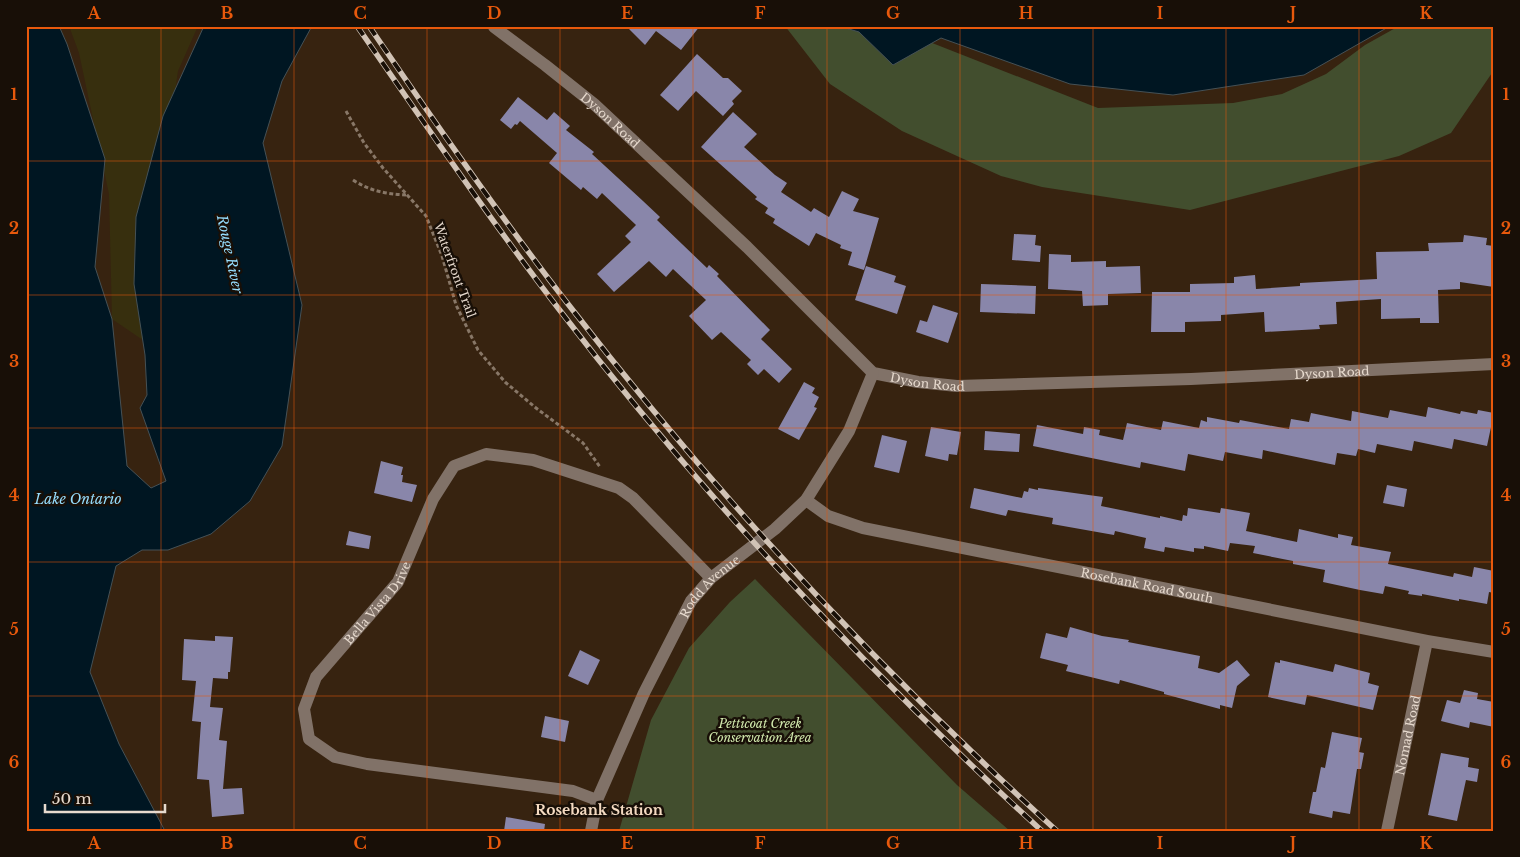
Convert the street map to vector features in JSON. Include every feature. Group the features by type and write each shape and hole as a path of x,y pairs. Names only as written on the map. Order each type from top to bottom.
{"street":[{"name":"Dyson Road","path":"494,27 545,65 614,123 747,247 873,373 918,382 958,386 1201,379 1494,364"},
{"name":"Rodd Avenue","path":"591,831 597,800 644,693 691,601 711,578 775,529 806,500 849,431 873,373"},
{"name":"Bella Vista Drive","path":"597,800 573,792 367,764 335,757 309,739 304,709 316,677 398,582 433,499 454,466 486,454 533,460 619,488 633,498 711,578"},
{"name":"Rosebank Road South","path":"806,500 828,516 862,528 1427,641 1494,652"},
{"name":"Nomad Road","path":"1387,831 1427,641"}],"path":[{"name":"Waterfront Trail","path":"346,111 364,143 426,216 442,256 456,306 478,350 505,382 583,443 602,470"},
{"path":"353,180 362,186 385,194 407,195"}],"green space":[{"path":"785,26 889,26 1098,108 1233,103 1282,94 1326,74 1365,45 1399,26 1494,26 1494,70 1451,133 1399,156 1190,210 1042,187 1001,176 902,131 830,84"},
{"name":"Petticoat Creek Conservation Area","path":"755,579 957,785 1010,831 619,831 651,720 689,648 730,602"}],"sand":[{"path":"69,26 198,26 178,71 162,182 159,351 112,319 109,194 79,53"}],"water":[{"path":"26,26 59,26 67,44 105,159 95,267 112,319 127,466 151,488 166,481 140,408 147,395 145,355 134,284 136,217 163,116 204,26 312,26 282,81 263,143 302,305 282,446 250,501 211,534 168,550 142,550 116,566 90,672 119,744 165,831 26,831"},
{"path":"839,26 1390,26 1304,75 1173,95 1070,84 941,38 893,65 859,32"}],"building":[{"path":"626,26 700,26 681,50 656,31 645,45"},
{"path":"697,54 723,78 728,78 742,91 732,101 734,104 723,116 696,91 678,111 660,95"},
{"path":"518,97 547,120 554,112 570,126 566,130 594,152 592,154 660,217 657,220 707,268 709,265 719,274 717,276 770,330 761,339 792,369 779,383 764,369 758,375 747,364 751,360 721,332 712,340 689,316 706,300 673,269 666,277 649,261 614,292 597,274 631,242 625,236 636,225 602,193 597,199 583,187 581,190 549,163 557,153 520,121 511,129 500,120"},
{"path":"733,112 757,134 744,147 775,175 787,183 781,192 811,212 814,208 829,217 842,191 859,199 853,211 879,218 864,270 848,265 852,252 840,248 841,245 816,233 809,246 773,223 775,219 765,213 768,208 755,199 757,197 701,147"},
{"path":"1014,234 1036,235 1035,245 1041,246 1040,262 1012,260"},
{"path":"1464,235 1487,238 1486,245 1494,246 1494,287 1460,282 1460,289 1438,290 1439,323 1420,323 1420,318 1381,319 1381,299 1336,302 1337,324 1319,325 1320,329 1265,332 1264,312 1221,315 1221,321 1185,322 1185,332 1151,332 1152,292 1190,292 1190,284 1234,283 1234,277 1255,275 1256,289 1300,286 1300,283 1377,279 1376,252 1429,251 1428,243 1463,242"},
{"path":"1049,254 1071,255 1071,262 1106,261 1106,267 1140,266 1141,293 1108,294 1108,305 1083,306 1082,291 1048,289"},
{"path":"866,266 896,276 894,282 906,286 897,314 855,300"},
{"path":"981,284 1036,286 1035,314 980,312"},
{"path":"933,305 958,313 948,343 916,332 920,320 927,322"},
{"path":"804,382 815,388 812,393 819,397 814,407 817,408 799,440 778,429"},
{"path":"1428,407 1460,414 1461,411 1477,414 1478,410 1494,413 1487,446 1454,439 1452,449 1414,441 1412,451 1377,444 1375,453 1358,449 1356,456 1337,453 1335,465 1263,450 1262,459 1225,452 1223,461 1188,454 1185,471 1141,462 1140,468 1033,446 1037,425 1083,434 1084,427 1100,430 1099,435 1123,440 1127,423 1161,430 1163,421 1199,428 1201,420 1207,422 1207,417 1239,423 1240,420 1289,429 1291,419 1309,422 1311,413 1351,421 1352,411 1388,418 1390,410 1426,417"},
{"path":"931,427 961,432 957,455 949,454 948,461 925,456"},
{"path":"985,431 1020,434 1019,452 984,450"},
{"path":"882,435 907,441 899,473 874,467"},
{"path":"381,461 403,467 402,482 417,485 412,502 374,493"},
{"path":"1387,485 1407,489 1404,507 1383,503"},
{"path":"974,488 1022,498 1024,491 1028,492 1029,488 1103,497 1101,506 1182,521 1183,515 1187,516 1188,508 1220,513 1221,508 1250,513 1246,531 1297,542 1299,529 1338,538 1338,534 1353,537 1351,545 1391,552 1388,564 1453,577 1454,573 1472,577 1474,567 1494,571 1494,593 1489,592 1487,604 1422,594 1422,596 1408,594 1409,591 1385,586 1383,594 1360,590 1323,582 1325,570 1293,564 1293,561 1253,553 1255,546 1230,543 1228,551 1204,546 1204,549 1194,548 1194,552 1165,547 1164,552 1144,548 1146,538 1115,531 1114,535 1052,524 1053,518 1008,510 1006,516 970,508"},
{"path":"349,531 371,536 369,549 346,545"},
{"path":"1070,627 1102,636 1129,640 1128,642 1200,656 1198,668 1219,673 1237,660 1250,675 1237,686 1232,708 1220,705 1220,709 1120,680 1119,684 1066,671 1068,665 1040,658 1046,633 1067,638"},
{"path":"215,636 233,637 228,679 213,678 210,707 223,708 219,740 227,741 223,789 242,788 244,814 212,817 209,780 197,779 201,722 192,721 196,681 182,680 184,639 215,641"},
{"path":"580,650 600,660 588,685 568,676"},
{"path":"1280,660 1333,672 1335,664 1370,673 1368,683 1379,686 1373,710 1307,695 1305,705 1268,697 1275,662 1280,663"},
{"path":"1464,690 1478,693 1477,699 1494,702 1494,727 1470,722 1469,728 1441,721 1447,700 1460,703"},
{"path":"545,716 569,721 565,742 541,737"},
{"path":"1332,732 1362,738 1359,752 1364,753 1361,769 1357,769 1350,814 1333,811 1332,818 1309,813 1321,767 1325,768"},
{"path":"1441,753 1469,758 1468,767 1479,769 1477,782 1466,780 1457,821 1428,815"},
{"path":"506,817 545,824 544,831 504,831"}],"railway":[{"path":"357,26 532,274 613,378 670,447 850,645 1042,831"},
{"path":"369,26 516,236 624,375 681,444 740,512 863,644 991,770 1057,831"}],"district":[{"name":"Rosebank Station","path":"599,810"}],"water label":[{"name":"Rouge River","path":"230,254"},
{"name":"Lake Ontario","path":"78,499"}]}
